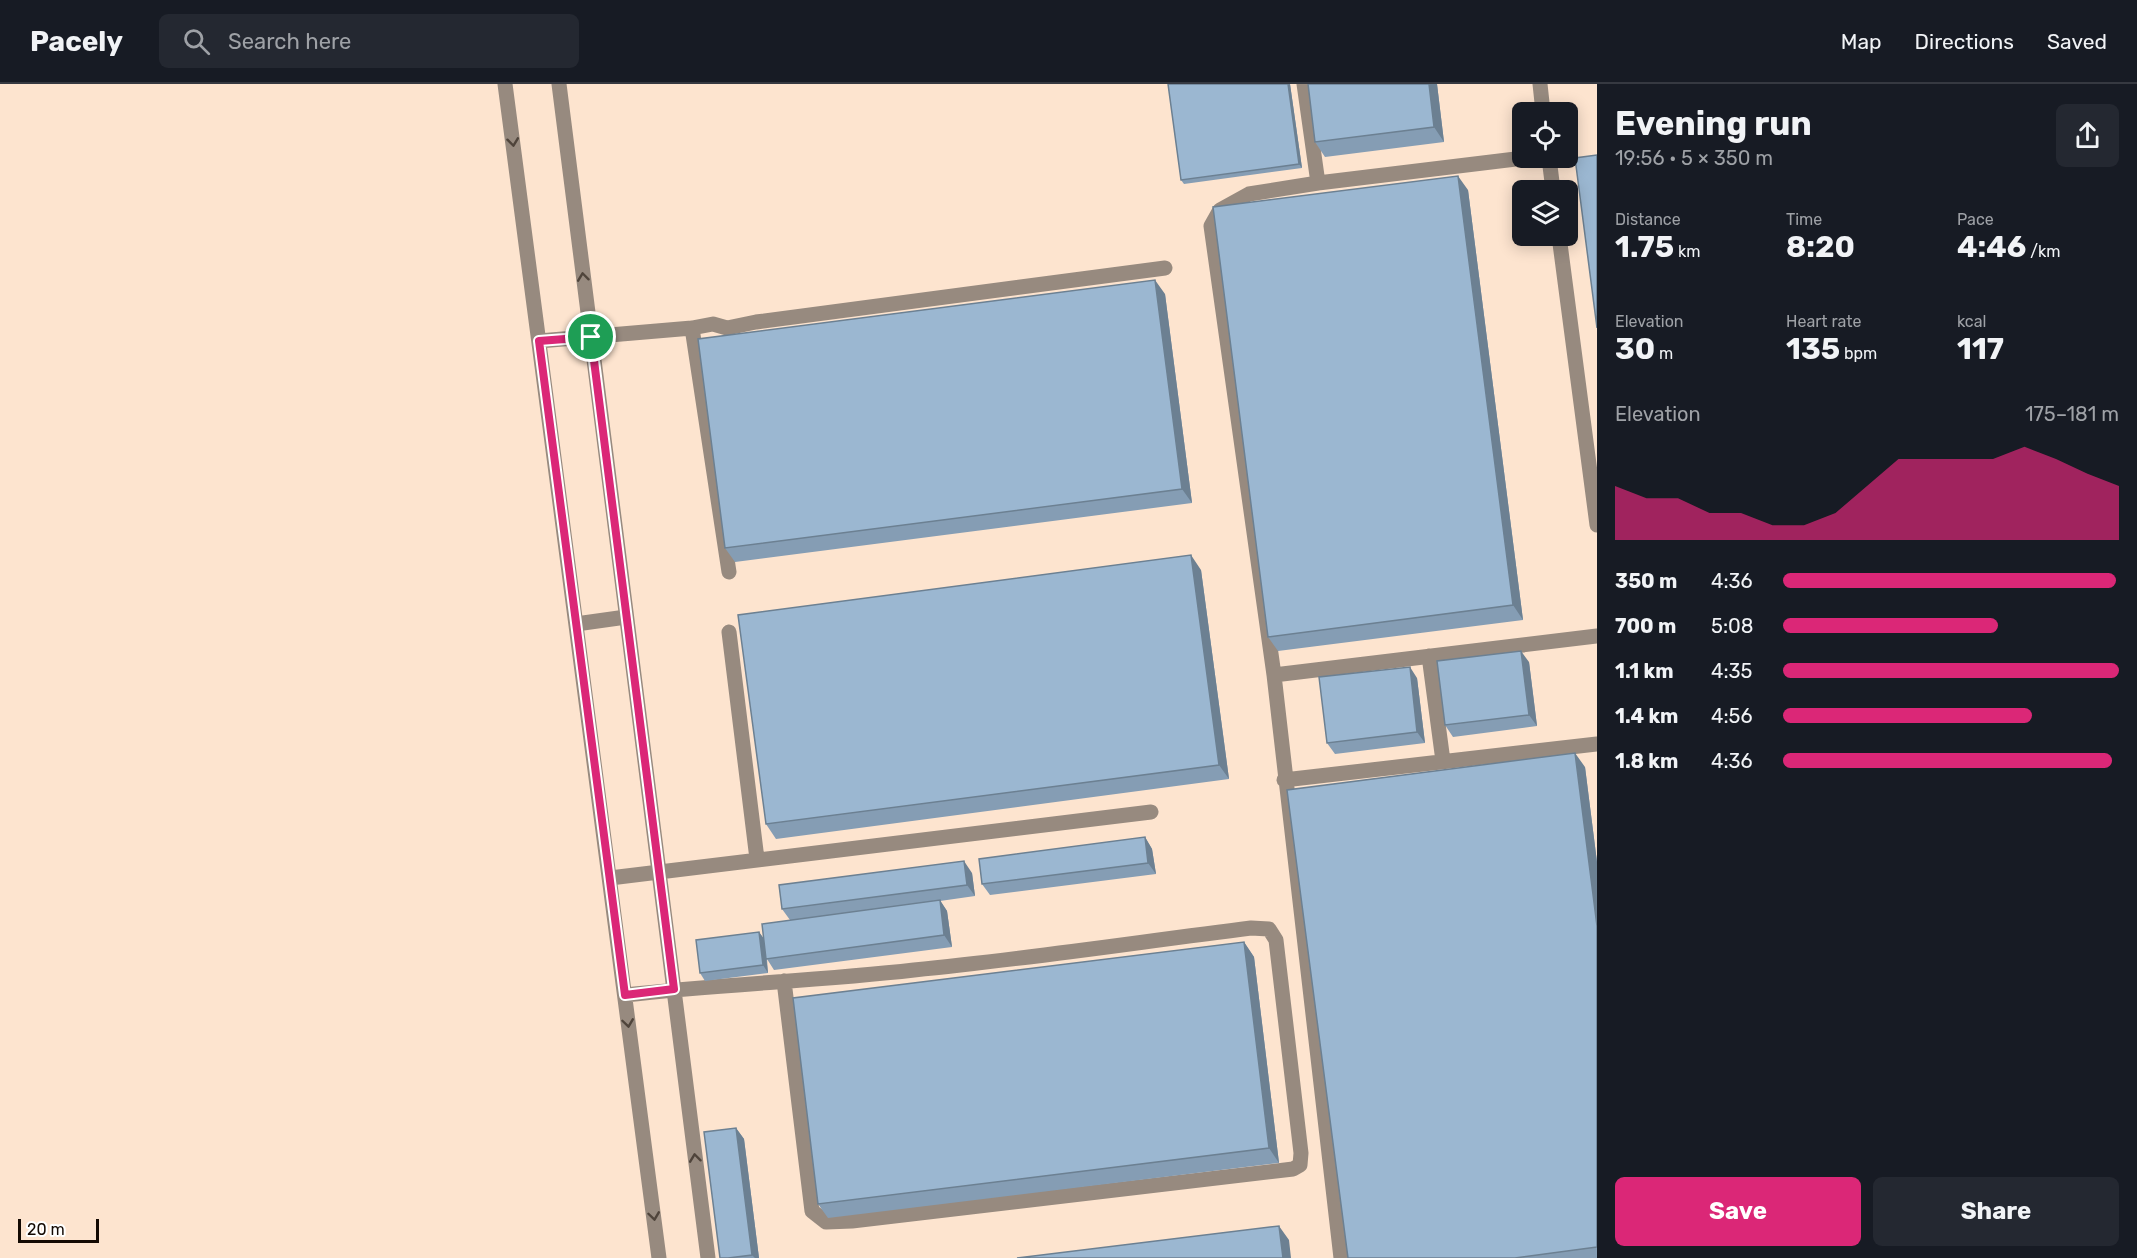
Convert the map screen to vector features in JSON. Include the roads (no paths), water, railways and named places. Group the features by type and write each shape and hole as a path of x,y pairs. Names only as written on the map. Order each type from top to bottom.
{"lane":[{"path":"506,84 659,1258"},
{"path":"559,84 708,1258"},
{"path":"1304,84 1318,183"},
{"path":"1540,84 1543,102"},
{"path":"1341,1258 1284,780 1274,675 1211,226 1220,210 1249,194 1318,183 1512,159"},
{"path":"1560,246 1597,525"},
{"path":"539,341 692,328 713,324 728,328 1165,268"},
{"path":"692,328 729,572"},
{"path":"576,624 626,617"},
{"path":"729,632 757,860"},
{"path":"1274,675 1597,636"},
{"path":"1429,656 1443,761"},
{"path":"1284,780 1597,744"},
{"path":"610,878 1151,812"},
{"path":"625,995 674,989 913,970 1240,929 1269,929 1275,940 1301,1153 1300,1164 1293,1169 852,1221 826,1222 812,1211 784,981"}]}
